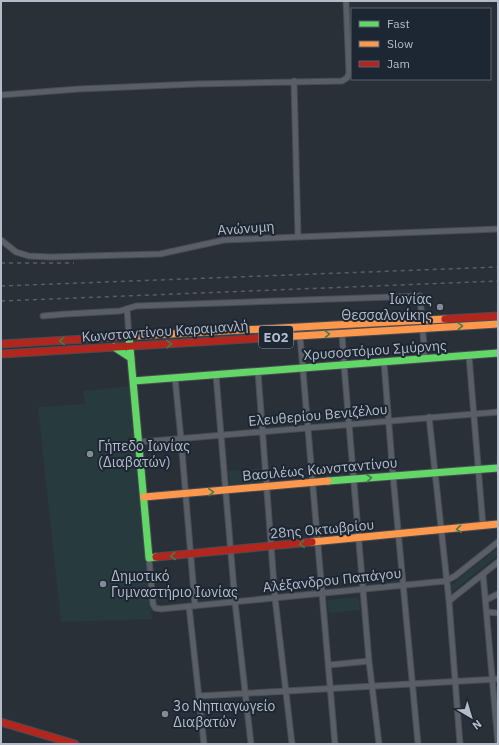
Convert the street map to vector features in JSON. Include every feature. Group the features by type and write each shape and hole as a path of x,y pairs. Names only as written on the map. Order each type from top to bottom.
{"street":[{"path":"1,95 79,89 196,84 342,81 349,73 346,1"},
{"path":"294,81 298,237"},
{"name":"Ανώνυμη","path":"1,240 16,252 29,256 51,257 160,254 224,240 498,229"},
{"path":"43,316 120,311 136,306 420,296 425,359"},
{"path":"127,309 140,442 149,558"},
{"name":"Κωνσταντίνου Καραμανλή","path":"1,344 498,316"},
{"name":"Κωνσταντίνου Καραμανλή","path":"1,354 498,324"},
{"path":"342,333 369,661 379,744"},
{"path":"300,336 335,744"},
{"path":"113,347 131,358"},
{"name":"Χρυσοστόμου Σμύρνης","path":"133,381 498,353"},
{"path":"469,356 483,526"},
{"path":"384,362 418,744"},
{"path":"258,372 270,547 292,744"},
{"path":"216,375 230,550 251,744"},
{"path":"175,378 191,554 192,606 204,744"},
{"name":"Ελευθερίου Βενιζέλου","path":"140,442 498,412"},
{"path":"429,418 449,600 460,744"},
{"name":"Βασιλέως Κωνσταντίνου","path":"144,497 498,468"},
{"name":"28ης Οκτωβρίου","path":"149,558 498,524"},
{"name":"Αλέξανδρου Παπάγου","path":"149,558 153,604 156,609 446,581 455,576 498,542"},
{"path":"449,600 498,562"},
{"path":"483,574 495,679 498,744"},
{"path":"486,600 498,594"},
{"path":"487,612 498,613"},
{"path":"329,665 369,661"},
{"path":"199,696 495,679"},
{"path":"1,722 75,744"}],"green space":[{"path":"132,386 152,619 61,622 38,407 85,404 83,391"},
{"path":"260,468 262,482 230,485 228,471"},
{"path":"498,548 498,555 452,592 451,585"},
{"path":"359,597 360,610 329,613 327,600"}],"railway":[{"path":"1,263 74,263"},
{"path":"1,286 498,267"},
{"path":"1,301 498,281"}],"traffic: fast":[{"path":"129,337 149,558 156,557"},
{"path":"114,347 131,358"},
{"path":"133,381 498,353"},
{"path":"328,481 498,468"}],"traffic: slow":[{"path":"135,336 445,319"},
{"path":"264,338 498,324"},
{"path":"144,497 328,481"},
{"path":"312,542 498,524"}],"traffic: jam":[{"path":"445,319 498,316"},
{"path":"1,344 135,336"},
{"path":"1,354 264,338"},
{"path":"156,557 312,542"},
{"path":"1,722 75,744"}],"place":[{"name":"Ιωνίας Θεσσαλονίκης","path":"440,307"},
{"name":"Γήπεδο Ιωνίας (Διαβατών)","path":"90,454"},
{"name":"Δημοτικό Γυμναστήριο Ιωνίας","path":"103,584"},
{"name":"3ο Νηπιαγωγείο Διαβατών","path":"165,714"}]}
